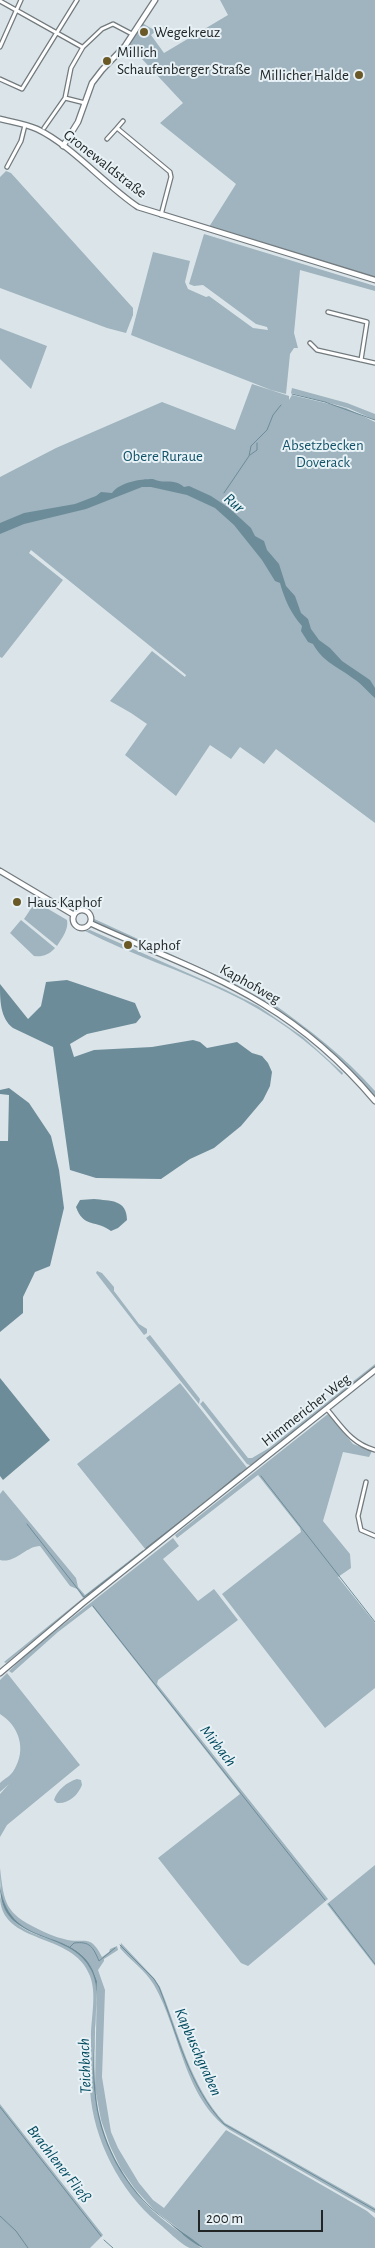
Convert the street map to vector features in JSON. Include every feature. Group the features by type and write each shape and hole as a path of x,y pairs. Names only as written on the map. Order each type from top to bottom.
{"main road":[{"path":"63,146 78,122 96,77 125,46 155,0"},
{"name":"Gronewaldstraße","path":"0,119 36,129 63,146 114,191 138,207 224,236 375,280"},
{"name":"Kaphofweg","path":"0,870 74,915"},
{"name":"Kaphofweg","path":"80,911 87,912 91,918 90,923 84,928 79,928 74,922 74,915 80,911"},
{"name":"Kaphofweg","path":"90,923 210,976 263,1004 290,1022 325,1050 375,1101"},
{"name":"Himmericher Weg","path":"0,1673 20,1654 375,1370"}],"street":[{"path":"0,47 21,0"},
{"path":"0,79 22,89 77,0"},
{"path":"0,1 17,8 82,47"},
{"path":"44,128 65,98 71,68 82,47 102,29 113,24 132,34"},
{"path":"65,98 84,103"},
{"path":"107,139 123,121"},
{"path":"7,167 20,141 25,125"},
{"path":"117,128 170,172 171,177 161,216"},
{"path":"328,312 367,322 361,360"},
{"path":"310,343 317,350 375,363"},
{"path":"327,1410 353,1440 361,1446 375,1450"},
{"path":"366,1482 358,1522 360,1530 375,1536"}],"green space":[{"path":"220,0 375,0 375,278 209,227 236,184 160,123 183,103 129,45 142,23 156,31 151,35 164,53 228,15"},
{"path":"6,171 11,173 133,308 133,315 126,333 107,328 0,288 0,177"},
{"path":"204,234 375,286 375,291 300,270 294,333 298,348 294,348 290,354 286,394 271,390 131,335 153,252 190,261 185,282 188,289 206,297 209,296 253,328 268,330 267,327 256,324 203,285 194,286 189,284"},
{"path":"0,328 47,346 31,389 0,359"},
{"path":"252,384 289,396 289,400 292,395 346,408 375,422 375,823 276,749 264,764 240,747 231,759 210,745 176,796 125,755 147,724 110,701 152,651 185,677 186,675 31,550 29,553 63,580 2,658 0,657 0,477 56,448 162,402 235,430"},
{"path":"292,388 347,403 375,414 375,420 348,408 291,393"},
{"path":"38,903 67,920 66,930 57,946 24,919 32,907"},
{"path":"90,917 232,982 266,1001 264,1002 91,921"},
{"path":"21,920 55,948 45,955 34,956 10,933"},
{"path":"90,930 258,1006 303,1037 343,1073 342,1075 303,1039 259,1009 210,985 120,948 85,931"},
{"path":"272,1003 339,1055 375,1091 375,1097 326,1048 300,1026 272,1007"},
{"path":"97,1271 102,1273 114,1287 114,1291 139,1324 147,1329 147,1333 144,1335 96,1273"},
{"path":"150,1335 200,1399 199,1404 146,1338"},
{"path":"375,1364 375,1369 252,1466 247,1464 200,1404 203,1401 248,1458 252,1458 269,1448"},
{"path":"180,1383 248,1469 146,1550 77,1464"},
{"path":"328,1414 353,1444 372,1451 369,1457 343,1452 323,1521 350,1554 351,1568 338,1577 375,1623 375,1688 325,1728 222,1594 301,1532 300,1528 258,1475 177,1538 175,1535"},
{"path":"3,1490 76,1578 78,1587 85,1595 143,1550 143,1552 6,1663 4,1662 83,1598 77,1589 70,1586 40,1546 30,1549 11,1560 0,1560 0,1494"},
{"path":"173,1538 179,1546 163,1559 198,1601 214,1589 238,1620 158,1680 157,1684 328,1899 248,1966 241,1963 158,1858 240,1794 92,1606 58,1632 12,1673 9,1671 36,1646"},
{"path":"7,1673 80,1765 7,1825 0,1837 0,1794 9,1784 0,1792 0,1783 13,1772 20,1754 19,1739 16,1731 7,1719 0,1714 0,1680"},
{"path":"77,1779 81,1780 82,1785 78,1792 69,1800 57,1803 54,1800 60,1790 66,1784"},
{"path":"375,1865 375,1966 327,1904"},
{"path":"0,1868 3,1890 8,1906 19,1918 47,1933 61,1938 90,1942 98,1949 102,1957 110,1949 117,1946 118,1950 104,1959 98,1970 105,1990 102,2077 111,2132 118,2148 139,2183 153,2200 164,2208 226,2130 367,2211 375,2218 375,2248 204,2248 155,2211 135,2189 121,2169 101,2120 95,2088 97,1981 90,1965 81,1954 69,1946 31,1932 20,1926 10,1916 2,1899"},
{"path":"0,1896 7,1912 17,1923 29,1931 68,1946 89,1965 93,1973 96,1989 94,2090 96,2107 106,2139 121,2171 141,2199 158,2216 201,2248 190,2248 182,2244 144,2209 120,2180 103,2145 92,2108 90,2090 93,1990 90,1976 82,1962 69,1952 24,1931 12,1923 3,1912"},
{"path":"121,1943 160,1987 194,2076 203,2093 225,2123 375,2208 375,2213 230,2130 214,2116 192,2082 171,2023 154,1985 147,1975 120,1948"},
{"path":"0,2104 103,2235 90,2248 0,2248"}],"shaded area":[{"path":"153,479 176,482 184,487 189,486 211,496 229,508 251,528 255,536 264,541 267,550 279,564 286,586 295,596 301,613 308,619 311,629 319,640 330,648 342,661 370,680 375,688 375,698 357,681 326,660 313,644 308,642 301,631 302,626 288,606 280,583 275,581 262,560 234,525 215,508 187,495 151,487 142,487 86,509 24,524 0,534 0,523 24,513 75,504 96,496 101,492 112,493 120,486 131,482"},
{"path":"67,980 135,1003 141,1017 136,1023 87,1034 70,1044 74,1057 94,1050 152,1047 193,1040 200,1042 207,1048 237,1042 252,1053 262,1056 268,1063 272,1072 270,1086 263,1100 241,1126 214,1148 190,1159 161,1179 96,1178 70,1170 53,1047 13,1028 9,1024 3,1014 0,990 0,984 28,1019 41,1006 46,982"},
{"path":"9,1088 29,1103 51,1136 59,1170 64,1208 50,1266 35,1272 23,1297 23,1313 0,1332 0,1141 8,1141 9,1095 0,1094 0,1090"},
{"path":"94,1199 116,1202 121,1205 126,1213 127,1220 111,1231 86,1221 79,1214 76,1207 80,1200"},
{"path":"0,1378 50,1440 3,1480 0,1476"},
{"path":"0,1886 7,1908 18,1922 31,1931 77,1951 89,1963 97,1981 96,1998 94,1977 81,1957 68,1948 24,1928 11,1919 3,1905"},
{"path":"95,2029 96,2095 102,2127 115,2159 143,2200 125,2179 107,2145 101,2127 97,2109 93,2075"},
{"path":"143,2200 204,2248 190,2240 150,2207"}],"waterway":[{"path":"292,394 325,402 375,420"},
{"name":"Rur","path":"224,493 249,456 251,446 267,430 273,415 281,405"},
{"path":"250,455 257,450 257,443"},
{"path":"215,1494 240,1473"},
{"path":"261,1476 375,1622"},
{"path":"146,1548 209,1499"},
{"name":"Mirbach","path":"27,1524 84,1597 141,1553"},
{"name":"Mirbach","path":"93,1606 325,1900"},
{"name":"Mirbach","path":"329,1904 375,1964"},
{"name":"Kapbuschgraben","path":"70,1947 74,1943 87,1944 93,1949 99,1961 115,1948"},
{"name":"Kapbuschgraben","path":"120,1945 154,1979 159,1987 193,2077 212,2109 224,2124 375,2210"},
{"name":"Brachlener Fließ","path":"0,2107 101,2236"},
{"path":"0,2216 16,2231 28,2248"},
{"name":"Brachlener Fließ","path":"104,2240 113,2248"}],"place":[{"name":"Wegekreuz","path":"144,32"},
{"name":"Millich Schaufenberger Straße","path":"107,61"},
{"name":"Millicher Halde","path":"359,75"},
{"name":"Haus Kaphof","path":"17,902"},
{"name":"Kaphof","path":"128,945"}],"park label":[{"name":"Absetzbecken Doverack","path":"323,454"},
{"name":"Obere Ruraue","path":"163,456"}],"water label":[{"name":"Teichbach","path":"85,2066"}]}
